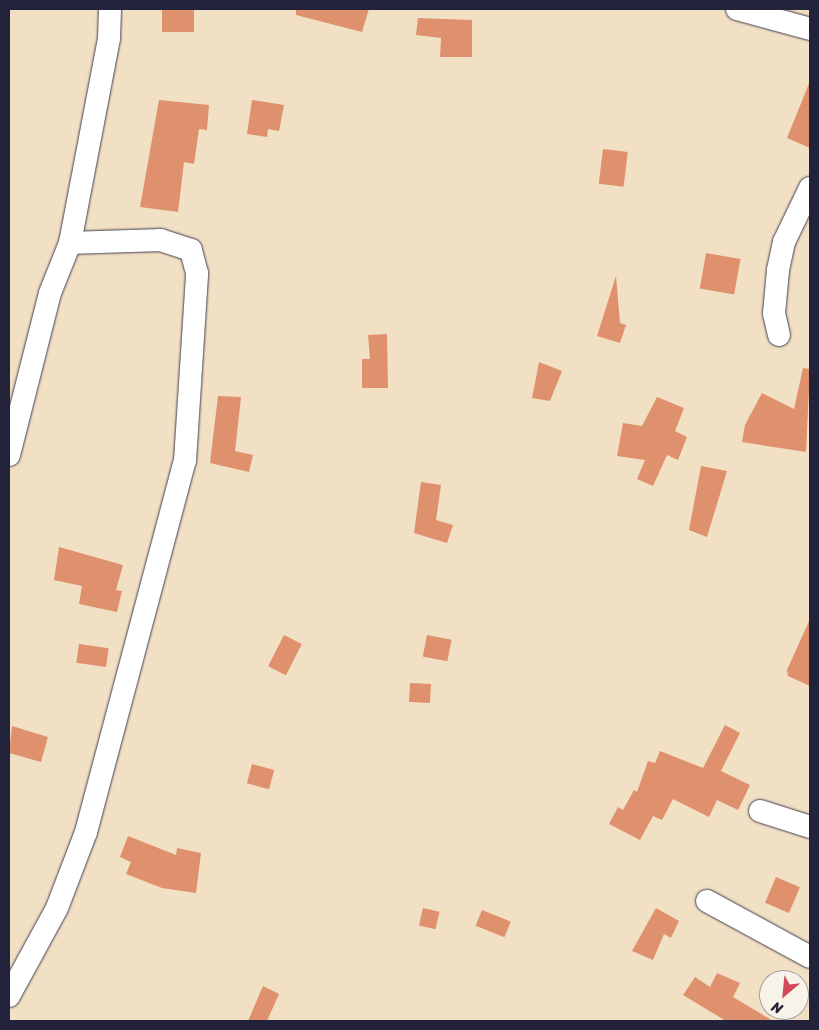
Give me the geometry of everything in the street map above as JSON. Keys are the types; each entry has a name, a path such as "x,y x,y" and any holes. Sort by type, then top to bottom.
{"street":[{"path":"9,455 50,293 70,243 109,38 110,9"},
{"path":"737,9 810,29"},
{"path":"779,335 774,314 778,270 784,242 810,188"},
{"path":"9,996 57,908 86,832 184,461 197,273 191,250 160,240 70,243"},
{"path":"760,810 810,827"},
{"path":"707,901 810,956"}],"building":[{"path":"162,9 194,9 194,32 162,32"},
{"path":"296,9 369,9 362,32 296,15"},
{"path":"418,18 472,20 472,57 440,57 441,38 416,35"},
{"path":"810,81 810,148 787,138"},
{"path":"159,100 209,105 207,130 199,129 194,164 184,162 178,212 140,207"},
{"path":"252,100 284,105 279,131 268,129 267,137 247,134"},
{"path":"603,149 628,152 624,187 599,184"},
{"path":"706,253 740,259 734,295 700,288"},
{"path":"616,276 620,323 626,325 620,343 597,336"},
{"path":"387,334 388,388 362,388 362,359 370,359 368,335"},
{"path":"539,362 562,371 550,401 532,398"},
{"path":"803,368 810,369 806,452 742,442 745,425 762,393 794,409"},
{"path":"218,396 241,397 235,451 253,455 249,472 210,463"},
{"path":"657,397 684,408 675,431 687,437 678,460 667,455 653,486 637,479 645,460 617,456 623,423 642,426"},
{"path":"701,466 727,471 707,537 689,530"},
{"path":"421,482 441,485 436,520 453,525 447,543 414,533"},
{"path":"59,547 123,565 116,590 122,591 117,612 79,604 82,586 54,580"},
{"path":"810,619 810,686 788,676 787,670"},
{"path":"284,635 302,644 286,675 268,666"},
{"path":"427,635 452,640 447,661 423,657"},
{"path":"79,644 109,648 106,667 76,663"},
{"path":"410,683 431,684 430,703 409,702"},
{"path":"725,725 740,733 721,771 750,785 738,810 717,800 709,817 673,799 662,820 653,816 640,840 609,824 618,807 623,810 634,790 637,792 648,761 655,763 660,751 703,768"},
{"path":"12,726 48,737 41,762 9,753"},
{"path":"252,764 274,770 269,789 247,783"},
{"path":"128,836 176,855 177,848 201,853 196,893 162,888 126,874 131,862 120,857"},
{"path":"776,877 800,887 789,913 765,903"},
{"path":"423,908 440,912 436,929 419,926"},
{"path":"656,908 679,921 671,938 664,934 653,960 632,951"},
{"path":"482,910 511,922 504,937 476,926"},
{"path":"717,973 740,983 733,997 759,1013 759,1020 773,1021 726,1021 683,995 695,977 710,987"},
{"path":"263,986 279,994 267,1021 248,1021"}]}
